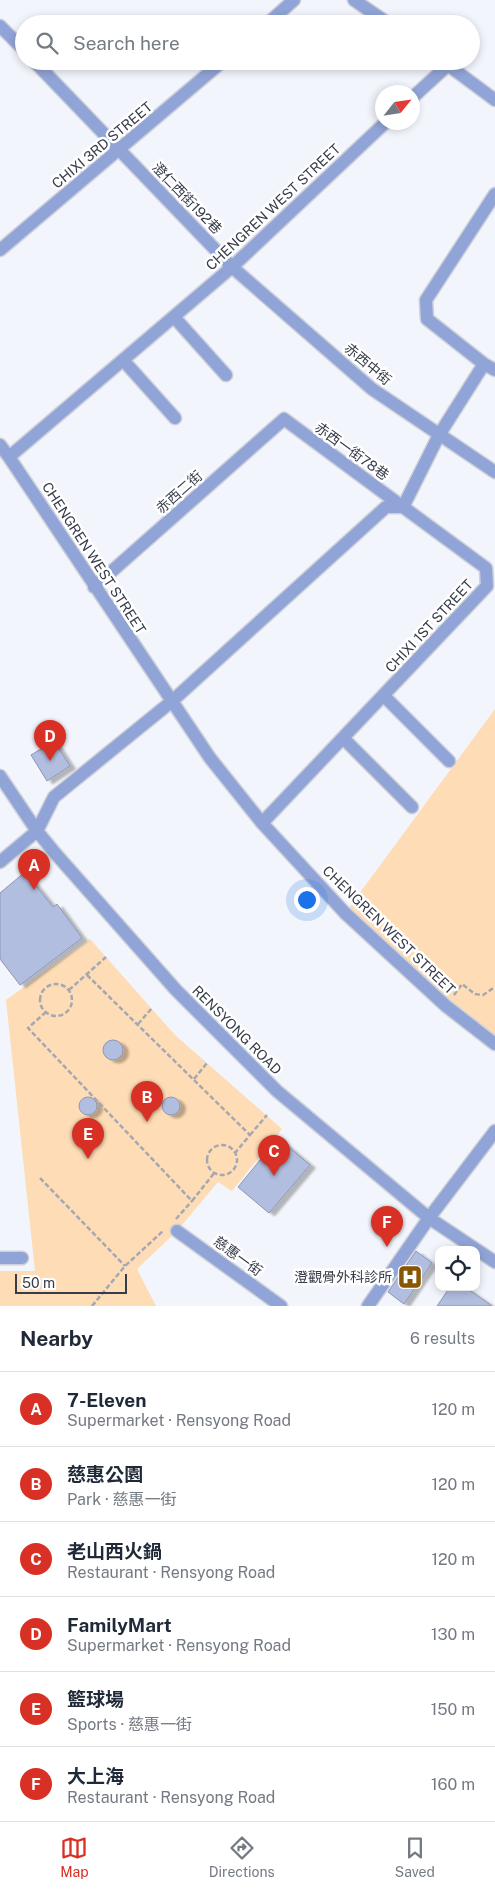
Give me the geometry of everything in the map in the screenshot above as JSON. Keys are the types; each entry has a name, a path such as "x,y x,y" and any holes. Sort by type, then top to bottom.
{"street":[{"path":"276,15 294,0"},
{"path":"354,0 376,15"},
{"path":"0,26 15,41"},
{"name":"澄仁西街192巷","path":"43,70 232,267"},
{"name":"CHIXI 3RD STREET","path":"0,250 213,70"},
{"path":"420,90 438,70"},
{"path":"454,70 495,100"},
{"name":"CHENGREN WEST STREET","path":"378,130 232,267 9,457 171,702 210,758 262,823 346,913 446,1006 495,1044"},
{"path":"0,862 37,831 54,797 171,702 386,506 402,507 439,435 490,367 427,319 426,300 495,194"},
{"name":"赤西中街","path":"232,267 372,389 495,472"},
{"path":"174,317 226,375"},
{"path":"123,360 175,418"},
{"name":"赤西一街78巷","path":"284,419 402,507"},
{"name":"赤西二街","path":"94,587 284,419"},
{"path":"0,445 9,457"},
{"name":"CHIXI 1ST STREET","path":"262,823 344,739 487,586 491,571 402,507"},
{"path":"384,696 449,761"},
{"path":"344,739 412,807"},
{"name":"RENSYONG ROAD","path":"0,776 37,831 176,990 277,1091 429,1218 495,1262"},
{"path":"368,1306 429,1218 495,1131"},
{"name":"慈惠一街","path":"170,1229 281,1306"},
{"path":"0,1258 22,1258"}],"path":[{"path":"69,990 106,957"},
{"path":"87,975 250,1135"},
{"path":"55,984 69,990 73,1000 66,1014 56,1016 46,1012 40,998 45,989 55,984"},
{"path":"446,1006 462,984 475,994 483,995 495,987"},
{"path":"138,1024 152,1008"},
{"path":"46,1012 28,1028 192,1201"},
{"path":"193,1079 207,1063"},
{"path":"235,1153 267,1115"},
{"path":"223,1145 235,1153 237,1162 232,1170 224,1174 215,1172 208,1160 214,1147 223,1145"},
{"path":"92,1306 125,1266 170,1229 215,1172"},
{"path":"40,1178 125,1266"}],"shaded area":[{"path":"495,709 495,1044 345,913"},
{"path":"90,939 175,1035 282,1129 232,1191 218,1182 177,1231 137,1269 156,1306 0,1306 0,1271 35,1271 6,1000"}],"building":[{"path":"54,741 70,766 47,781 31,755"},
{"path":"25,872 53,907 57,904 82,938 20,985 0,959 0,893"},
{"path":"113,1040 120,1043 123,1050 120,1057 113,1060 106,1057 103,1050 106,1043"},
{"path":"88,1097 94,1100 97,1106 94,1112 88,1115 82,1112 79,1106 82,1100"},
{"path":"171,1097 177,1100 180,1106 177,1112 171,1115 165,1112 162,1106 165,1100"},
{"path":"278,1138 310,1165 269,1213 238,1187"},
{"name":"澄觀骨外科診所","path":"416,1251 432,1263 404,1304 388,1292"},
{"path":"447,1291 471,1291 492,1306 437,1306"}],"place":[{"name":"FamilyMart","path":"50,761"},
{"name":"7-Eleven","path":"34,890"},
{"name":"慈惠公園","path":"147,1122"},
{"name":"籃球場","path":"88,1159"},
{"name":"老山西火鍋","path":"274,1176"},
{"name":"大上海","path":"387,1247"},
{"name":"澄觀骨外科診所","path":"410,1277"}]}
